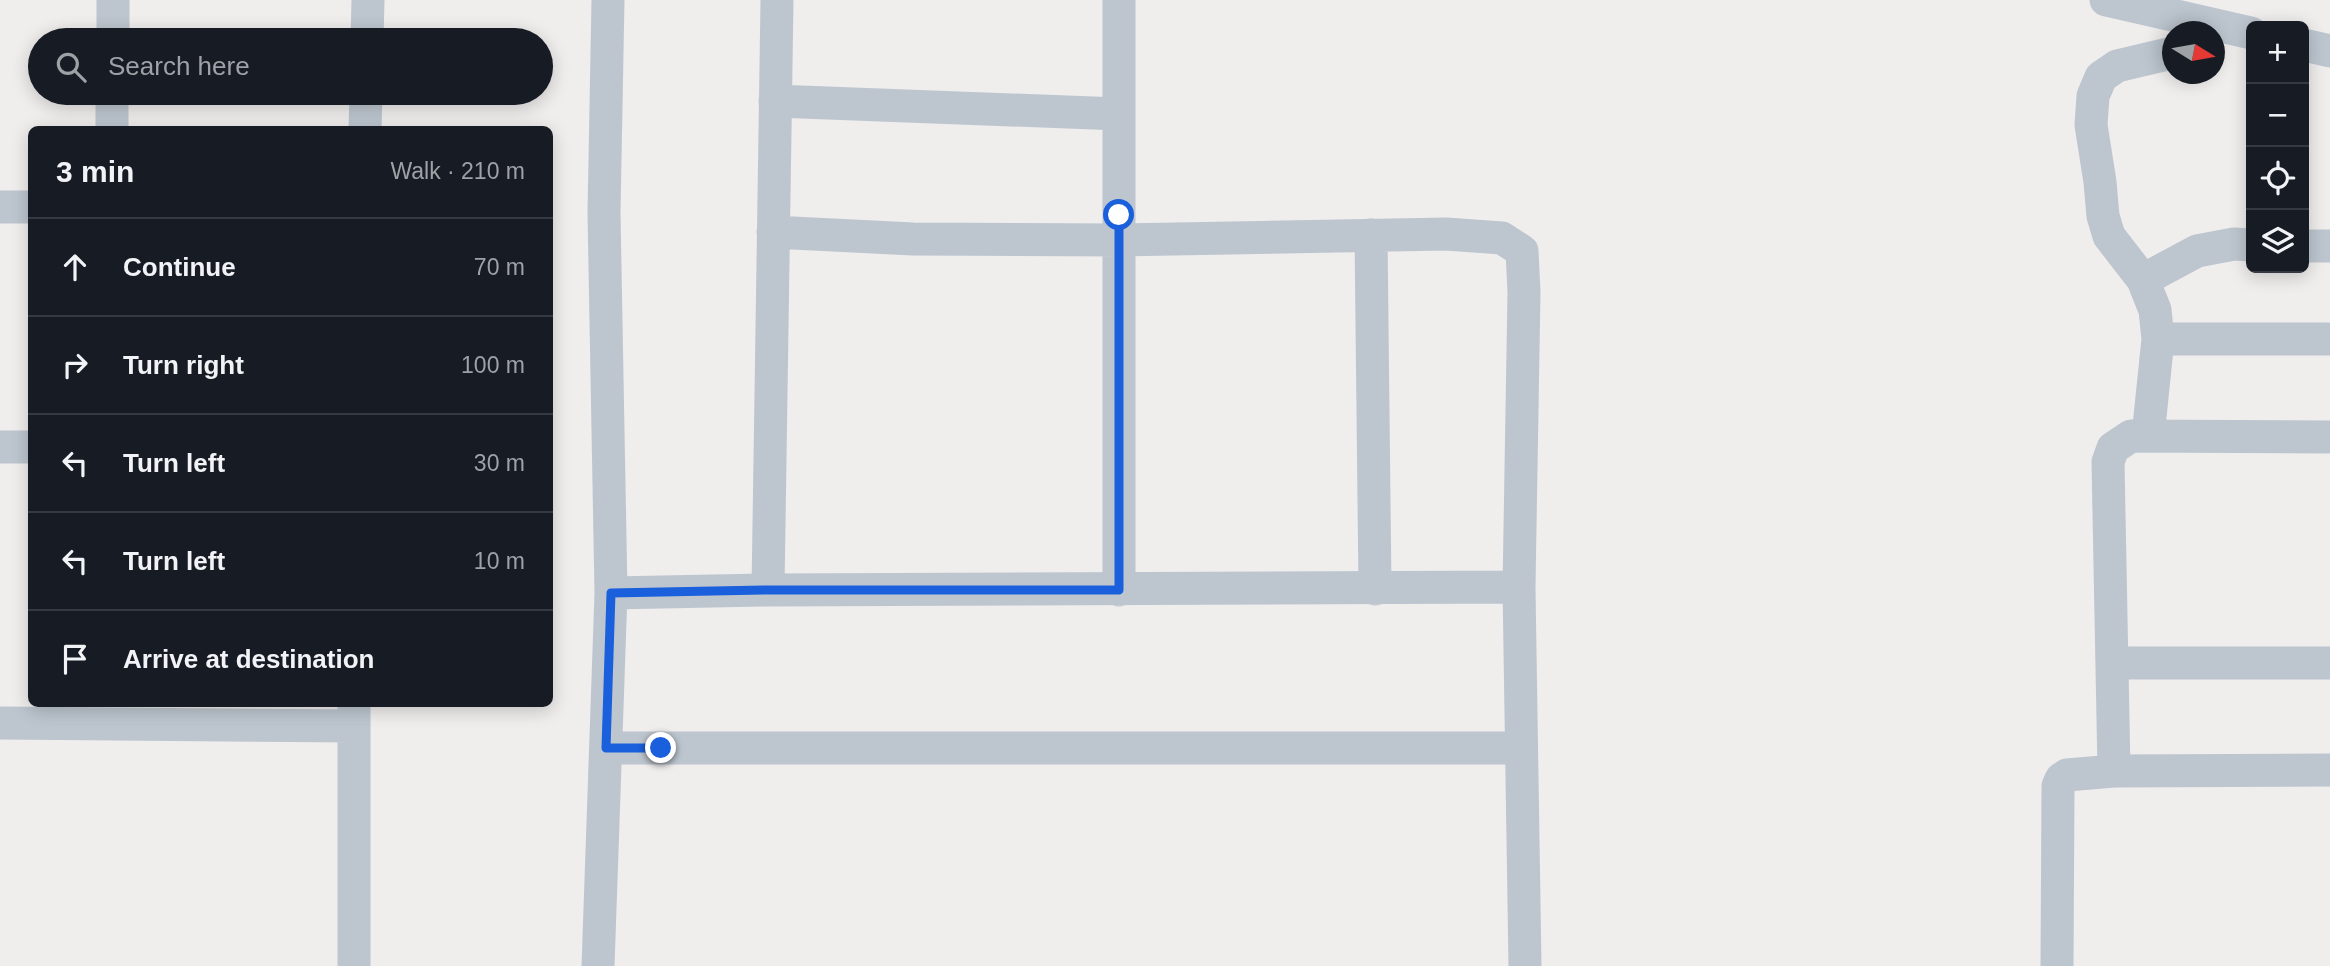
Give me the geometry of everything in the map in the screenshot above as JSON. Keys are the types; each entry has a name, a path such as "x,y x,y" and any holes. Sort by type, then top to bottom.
{"street":[{"path":"113,0 113,28"},
{"path":"367,28 368,0"},
{"path":"598,966 611,593 604,214 608,0"},
{"path":"768,590 777,0"},
{"path":"1119,0 1119,590"},
{"path":"2106,0 2187,21"},
{"path":"2225,29 2246,32"},
{"path":"2309,46 2330,51"},
{"path":"2148,436 2158,339 2155,310 2143,280 2109,236 2103,216 2101,182 2091,125 2093,96 2101,76 2117,66 2162,55"},
{"path":"775,101 1119,114"},
{"path":"112,105 112,126"},
{"path":"365,126 366,105"},
{"path":"0,207 28,207"},
{"path":"773,232 913,239 1119,240 1447,234 1502,238 1521,251 1524,292 1519,587 1525,966"},
{"path":"1371,235 1375,589"},
{"path":"2143,280 2197,250 2246,245"},
{"path":"2309,246 2330,246"},
{"path":"2158,339 2330,340"},
{"path":"2114,771 2108,462 2113,448 2131,436 2330,437"},
{"path":"0,447 28,447"},
{"path":"611,593 1519,587"},
{"path":"2112,663 2330,663"},
{"path":"0,723 354,715 354,966"},
{"path":"606,748 1520,748"},
{"path":"2057,966 2058,786 2061,779 2067,775 2114,771 2330,770"}],"route":[{"path":"661,748 606,748 611,593 1119,590 1119,215"}]}
